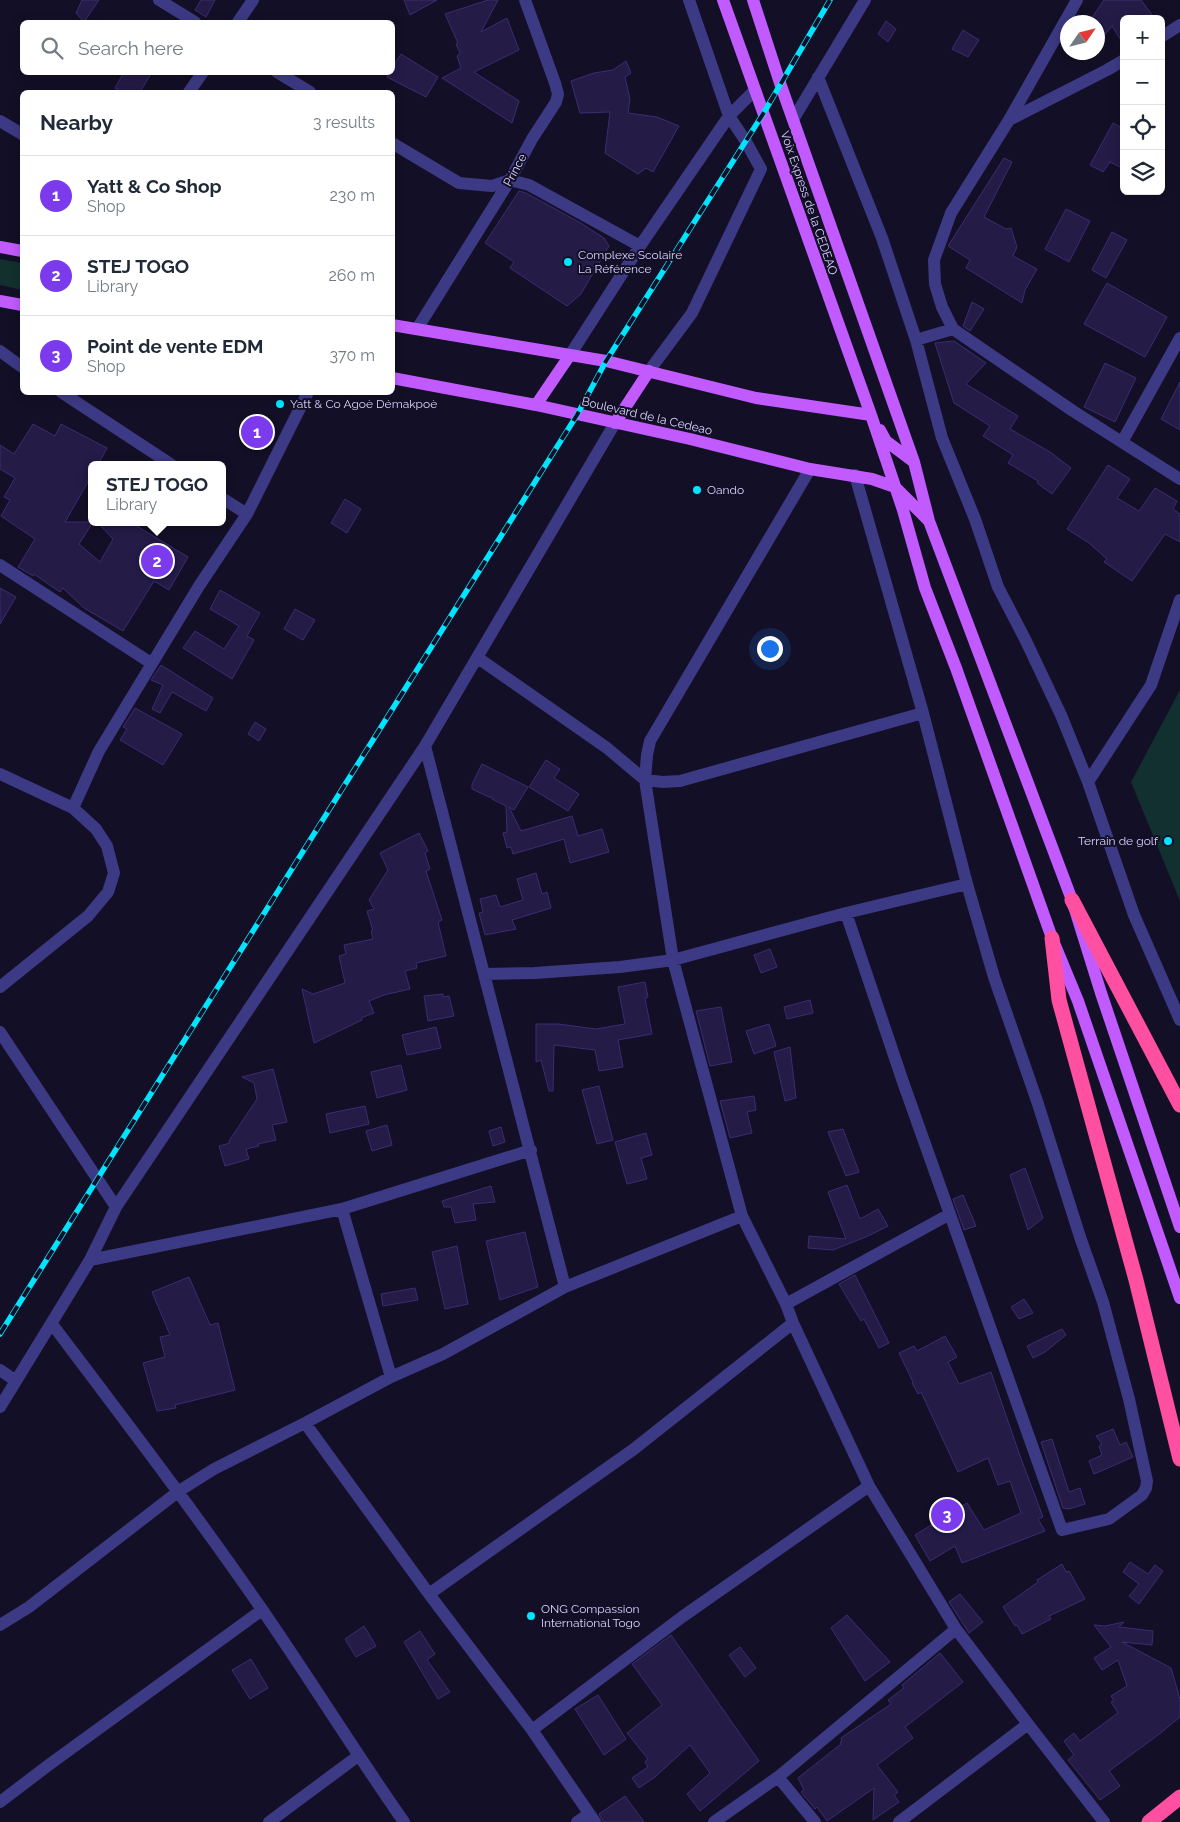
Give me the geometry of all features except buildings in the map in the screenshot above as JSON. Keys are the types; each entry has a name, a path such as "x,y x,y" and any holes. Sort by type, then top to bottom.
{"highway":[{"path":"1072,900 1180,1105"},
{"path":"1052,938 1059,1000 1138,1289 1180,1459"},
{"path":"1149,1822 1180,1797"}],"main road":[{"name":"Voix Express de la CEDEAO","path":"723,0 871,415"},
{"path":"753,0 914,462 929,521 1072,900 1101,993 1180,1227"},
{"path":"0,247 20,251"},
{"path":"0,301 20,306"},
{"path":"395,325 570,355 649,371 756,398 871,415"},
{"path":"536,405 570,355"},
{"path":"615,423 649,371"},
{"name":"Boulevard de la Cedeao","path":"395,379 536,405 810,469 855,475 894,487"},
{"path":"871,415 886,441 914,462"},
{"path":"871,415 894,487 904,510 925,588 956,668 1052,938 1084,1020 1180,1298"},
{"path":"894,487 929,521"}],"street":[{"path":"159,0 192,20"},
{"path":"239,20 253,0"},
{"name":"Prince","path":"417,329 510,180 532,139 556,102 558,94 525,0"},
{"path":"649,371 692,313 761,169 746,140 729,116 689,0"},
{"path":"794,118 865,0"},
{"path":"1076,0 1009,120 951,213 934,260 935,284 942,307 953,329 1073,411 1180,479"},
{"path":"1165,34 1180,25"},
{"path":"1009,120 1120,62"},
{"path":"190,90 201,75"},
{"path":"282,75 307,90"},
{"path":"818,77 882,238 916,340 942,438 975,519 998,587 1061,715 1088,782 1134,915 1180,1020"},
{"path":"570,355 640,246 729,116 755,90"},
{"path":"0,121 20,133"},
{"path":"395,145 459,183 492,186 510,180 529,184 640,246"},
{"path":"916,340 953,329"},
{"path":"1122,442 1180,338"},
{"path":"0,351 20,366"},
{"path":"66,395 166,461"},
{"path":"73,808 99,751 199,586 247,514 306,395"},
{"path":"0,1407 90,1260 116,1207 425,746 615,423"},
{"path":"810,469 650,741 645,780 673,960 742,1216 786,1304 793,1323 869,1486 956,1629 1104,1822"},
{"path":"846,913 903,1082 1062,1530 1109,1519 1142,1495 1146,1488 1147,1481 1131,1408 1103,1302 1080,1237 1038,1104 994,978 967,884 924,713 855,475"},
{"path":"226,501 247,514"},
{"path":"0,565 152,663"},
{"path":"1088,782 1151,685 1180,600"},
{"path":"478,658 607,748 645,780 680,781 924,713"},
{"path":"425,746 565,1287"},
{"path":"0,774 73,808 96,829 107,846 114,873 108,892 88,916 0,987"},
{"path":"484,974 535,973 620,967 673,960 846,913 967,884"},
{"path":"0,1032 116,1207"},
{"path":"90,1260 342,1209 531,1150"},
{"path":"342,1209 391,1377"},
{"path":"786,1304 950,1214"},
{"path":"0,1625 29,1607 179,1491 214,1469 391,1377 443,1354 565,1287 742,1216"},
{"path":"429,1594 634,1449 793,1323"},
{"path":"52,1324 179,1491 262,1610 404,1822"},
{"path":"0,1370 16,1381"},
{"path":"305,1423 429,1594 532,1730 592,1818 577,1822"},
{"path":"532,1730 682,1617 869,1486"},
{"path":"0,1802 262,1610"},
{"path":"714,1822 778,1778 956,1629"},
{"path":"899,1822 1028,1724"},
{"path":"269,1822 358,1756"},
{"path":"778,1778 814,1822"}],"green space":[{"path":"0,259 20,263 20,290 0,285"},
{"name":"Terrain de golf","path":"1180,690 1180,901 1131,782"}],"railway":[{"path":"0,1334 577,415 606,361 763,114 830,0"}],"place":[{"name":"Complexe Scolaire La Référence","path":"568,262"},
{"name":"Yatt & Co Agoè Démakpoè","path":"280,404"},
{"name":"Yatt & Co Shop","path":"257,432"},
{"name":"Oando","path":"697,490"},
{"name":"STEJ TOGO","path":"157,561"},
{"name":"Terrain de golf","path":"1168,841"},
{"name":"Point de vente EDM","path":"947,1515"},
{"name":"ONG Compassion International Togo","path":"531,1616"}]}
